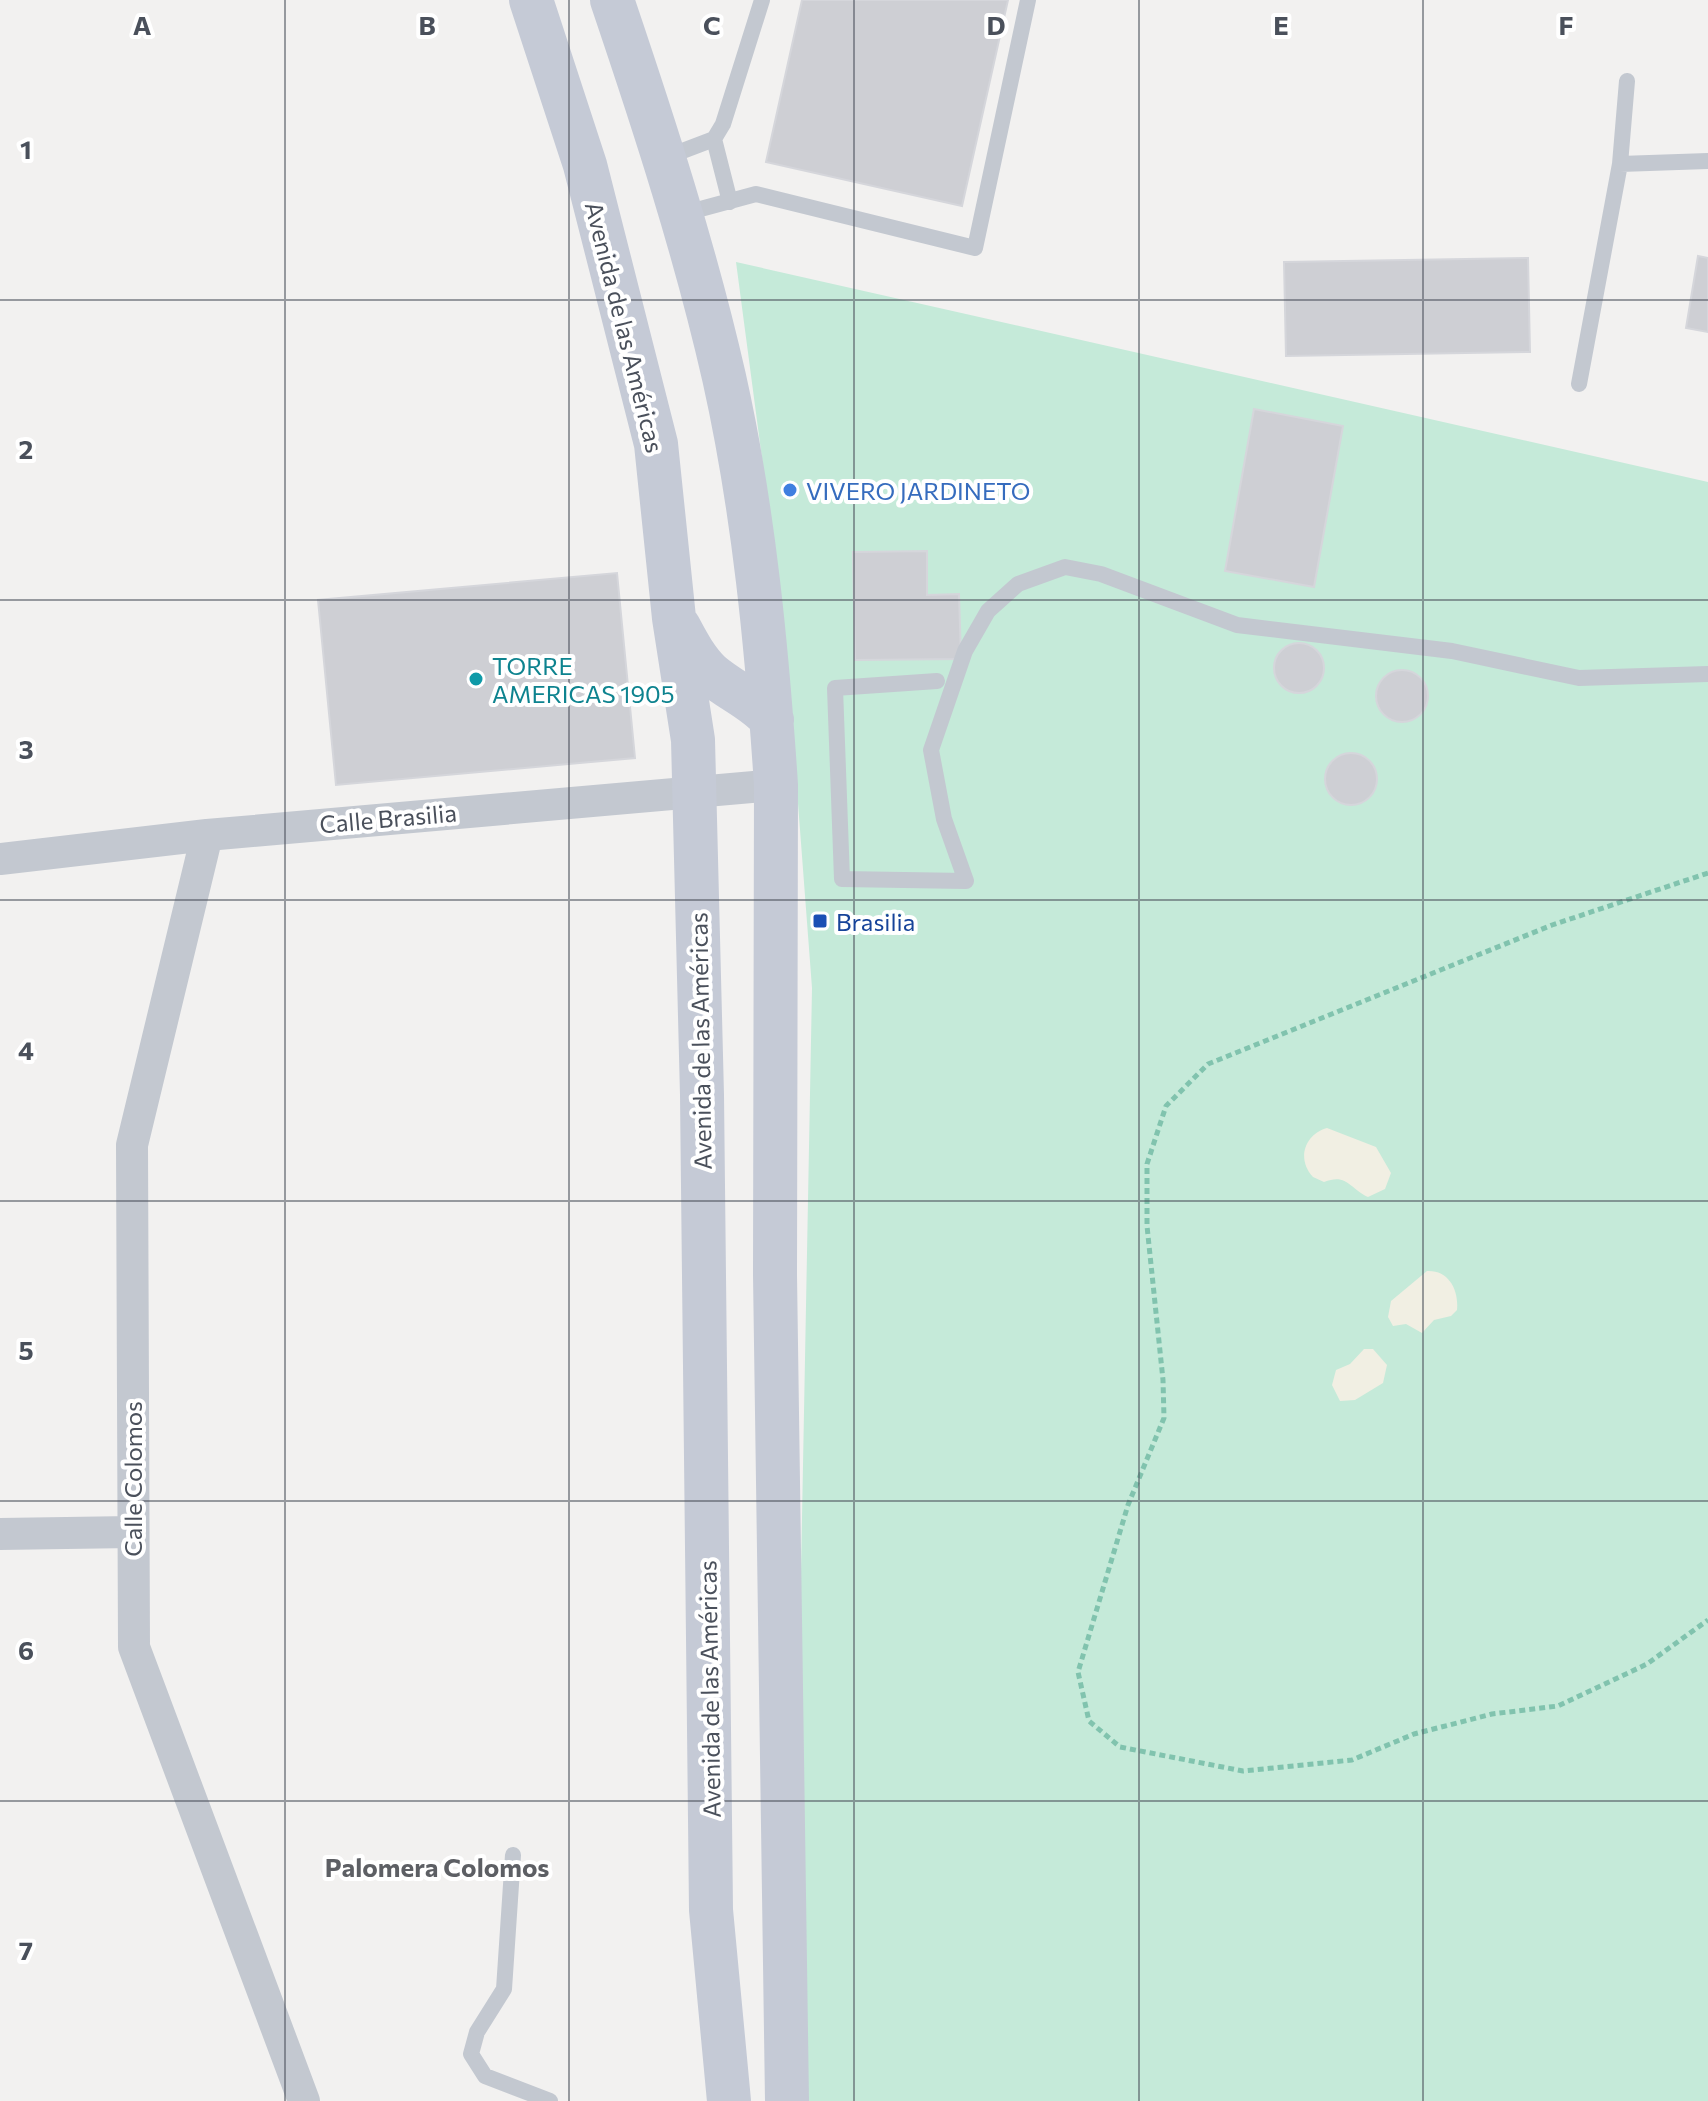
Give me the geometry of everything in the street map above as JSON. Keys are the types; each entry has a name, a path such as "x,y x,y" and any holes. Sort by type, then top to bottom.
{"main road":[{"name":"Avenida de las Américas","path":"531,0 585,165 656,444 674,618 693,740 702,1095 711,1910 729,2101"},
{"path":"619,6 724,378 758,588 772,720 776,785 775,1275 787,2101"},
{"path":"674,618 695,657 712,675 751,700 772,720"}],"street":[{"name":"Calle Brasilia","path":"0,859 207,835 776,785"},
{"name":"Calle Colomos","path":"207,835 132,1145 134,1647 304,2101"},
{"path":"0,1534 132,1532"}],"lane":[{"path":"663,159 714,139 733,103 762,0"},
{"path":"680,214 756,194 975,248 1028,0"},
{"path":"1579,384 1620,164 1627,81"},
{"path":"714,139 730,202"},
{"path":"1620,164 1708,161"},
{"path":"937,681 835,688 842,879 966,881 944,819 931,750 965,651 988,611 1018,584 1065,567 1101,574 1237,625 1452,651 1579,678 1708,674"},
{"path":"513,1855 504,1989 477,2032 471,2054 485,2076 550,2101"}],"path":[{"path":"1708,873 1552,925 1208,1064 1166,1106 1147,1164 1147,1226 1164,1418 1128,1505 1078,1672 1089,1721 1120,1747 1243,1771 1268,1770 1352,1760 1414,1734 1492,1714 1558,1706 1647,1664 1708,1620"}],"green space":[{"path":"736,262 1708,482 1708,2101 791,2101 812,988 785,632"}],"sand":[{"path":"1327,1128 1376,1147 1391,1173 1385,1189 1368,1197 1343,1180 1324,1182 1313,1177 1305,1163 1305,1148 1313,1136"},
{"path":"1427,1271 1441,1274 1451,1283 1457,1310 1451,1316 1434,1320 1422,1333 1406,1324 1393,1326 1388,1317 1391,1301"},
{"path":"1364,1349 1373,1349 1387,1365 1383,1383 1355,1400 1340,1401 1332,1385 1336,1370 1350,1364"}],"building":[{"path":"802,0 1008,0 962,206 766,162"},
{"path":"1698,256 1708,258 1708,332 1686,328"},
{"path":"1528,258 1530,352 1286,356 1284,262"},
{"path":"1254,409 1343,426 1314,587 1225,571"},
{"path":"927,551 927,595 959,594 961,659 855,660 853,552"},
{"name":"TORRE AMERICAS 1905","path":"617,573 635,758 336,785 318,600"},
{"path":"1289,644 1309,644 1323,658 1323,678 1309,692 1289,692 1275,678 1275,658"},
{"path":"1402,670 1420,678 1428,696 1420,714 1402,722 1384,714 1376,696 1384,678"},
{"path":"1351,753 1369,761 1377,779 1369,797 1351,805 1333,797 1325,779 1333,761"}],"place":[{"name":"VIVERO JARDINETO","path":"790,490"},
{"name":"TORRE AMERICAS 1905","path":"476,679"},
{"name":"Brasilia","path":"820,921"}],"district":[{"name":"Palomera Colomos","path":"437,1866"}]}
